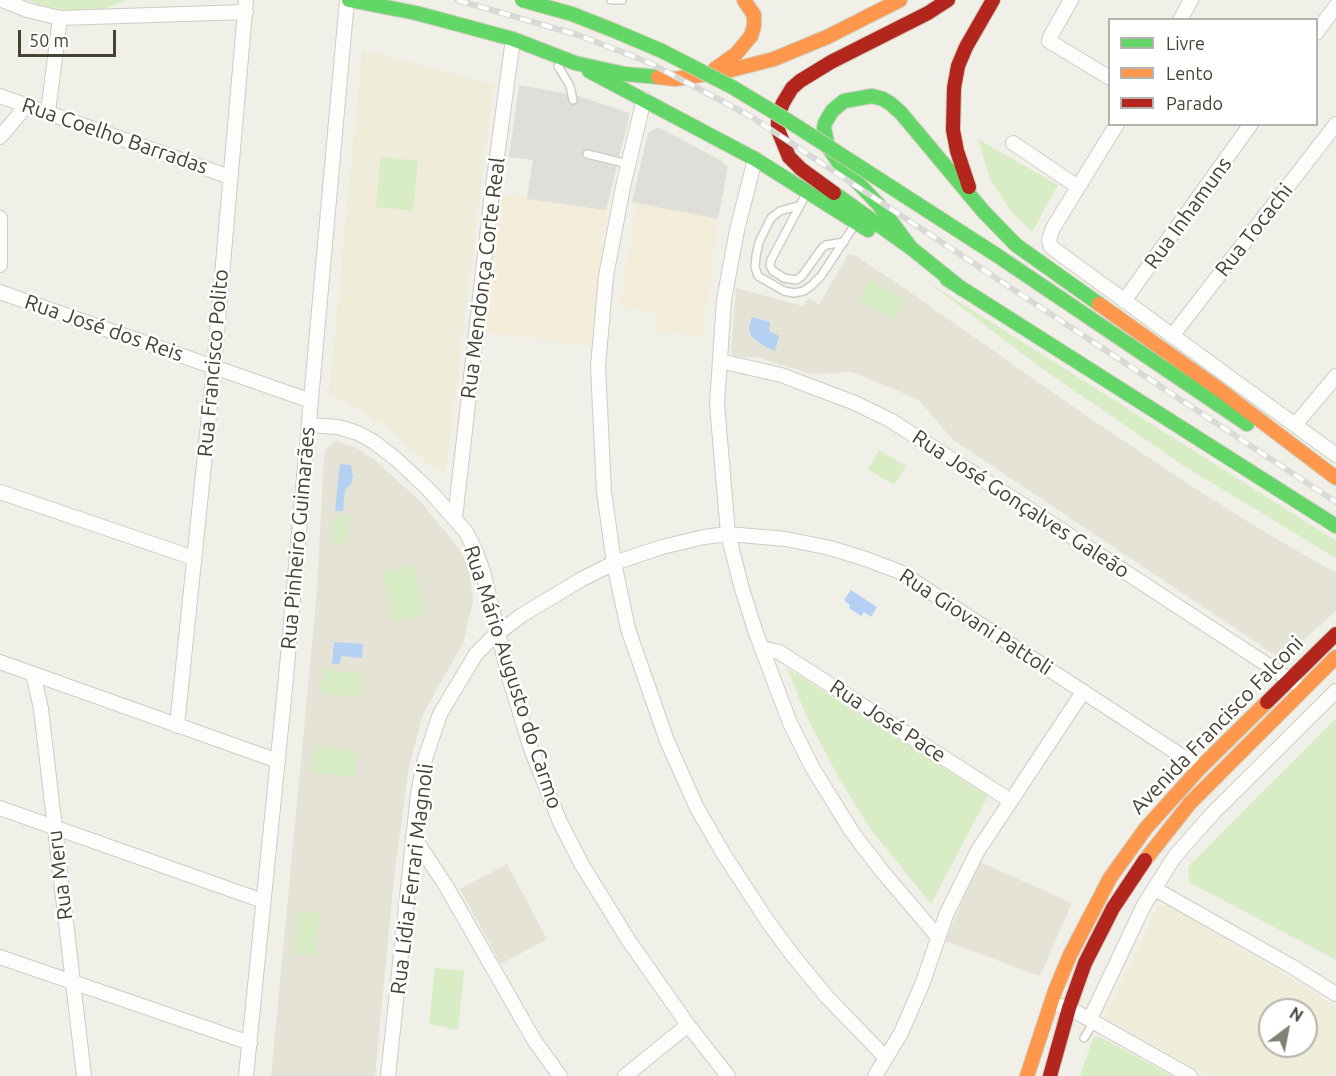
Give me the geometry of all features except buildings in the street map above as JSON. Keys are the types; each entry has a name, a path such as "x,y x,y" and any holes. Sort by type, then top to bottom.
{"main road":[{"path":"348,0 416,13 513,39 575,63 644,99 755,159 1336,525"},
{"path":"522,0 572,14 662,51 732,87 788,120 998,256 1163,369 1336,480"},
{"path":"710,73 736,54 751,36 754,15 744,0"},
{"path":"575,63 625,74 675,79 710,73 774,59 827,37 900,0"},
{"path":"948,0 928,13 812,73 792,88 778,115 778,130 789,157 801,169 912,248 962,289"},
{"path":"975,201 957,151 952,109 958,66 966,47 993,0"},
{"path":"912,248 828,147 824,128 828,116 837,106 850,99 872,96 891,104 998,228 1035,259 1220,390 1336,480"},
{"name":"Avenida Francisco Falconi","path":"1027,1076 1051,1003 1070,955 1110,878 1146,828 1200,768 1336,634"},
{"name":"Avenida Francisco Falconi","path":"1070,1008 1085,963 1113,909 1163,836 1190,803 1336,657"},
{"path":"1050,1076 1070,1008"}],"street":[{"path":"2,0 27,10 60,18 246,6"},
{"name":"Rua Pinheiro Guimarães","path":"246,1076 278,761 348,0"},
{"path":"1071,0 1049,41 1108,77"},
{"path":"1181,18 1191,0"},
{"name":"Rua Francisco Polito","path":"177,726 214,367 246,6"},
{"path":"1318,32 1336,6"},
{"path":"48,112 60,18"},
{"name":"Rua Mendonça Corte Real","path":"455,518 491,201 513,39"},
{"name":"Rua Coelho Barradas","path":"0,96 230,177"},
{"path":"644,99 606,276 598,366 604,492 614,563 628,629 667,741 697,808 729,863 787,948 827,997 886,1058"},
{"path":"0,137 27,105"},
{"name":"Rua Tocachi","path":"1172,336 1336,124"},
{"path":"1116,126 1050,234 1049,243 1055,251 1336,455"},
{"name":"Rua Inhamuns","path":"1125,302 1250,126"},
{"path":"1013,143 1078,187"},
{"path":"755,159 737,230 724,300 717,404 728,534 742,589 790,723 827,792 852,832 881,870 938,936"},
{"path":"0,218 0,265"},
{"name":"Rua José dos Reis","path":"0,292 311,401"},
{"name":"Rua José Gonçalves Galeão","path":"720,361 781,375 855,403 890,420 1303,689"},
{"path":"1294,425 1336,376"},
{"name":"Rua Mário Augusto do Carmo","path":"309,425 338,427 358,433 374,442 429,490 466,532 476,552 531,749 560,822 602,900 688,1025 728,1076"},
{"path":"0,492 194,558"},
{"name":"Rua Lídia Ferrari Magnoli","path":"388,1076 413,836 425,759 440,714 476,654 522,615 582,579 614,563 662,547 728,534"},
{"name":"Rua Giovani Pattoli","path":"728,534 786,539 830,548 866,558 900,572 1200,768"},
{"name":"Rua José Pace","path":"762,648 779,652 1011,801"},
{"path":"0,662 278,761"},
{"name":"Rua Meru","path":"33,674 41,709 84,1076"},
{"path":"1092,1021 1144,904 1175,856 1213,813 1336,691"},
{"path":"875,1076 901,1033 923,982 946,915 977,852 1083,692"},
{"path":"0,808 263,901"},
{"path":"413,836 446,886 534,1040 560,1076"},
{"path":"1155,889 1336,994"},
{"path":"0,957 250,1043"},
{"path":"1075,992 1094,993 1106,986"},
{"path":"1051,1003 1070,1008 1190,1076"},
{"path":"625,1076 688,1025"}],"lane":[{"path":"612,0 622,0"},
{"path":"542,50 563,71 573,100"},
{"path":"586,154 629,161"},
{"path":"807,192 769,263 770,268 776,274 789,280 796,280 802,276 822,248 826,245 844,242"},
{"path":"798,207 780,211 767,224 756,256 755,267 758,276 784,291 794,293 804,291 821,276 856,223"},
{"path":"1084,1038 1092,1021"}],"shaded area":[{"path":"362,50 494,84 446,470 443,473 439,473 384,424 329,393"},
{"path":"519,85 578,96 630,113 606,210 527,199 533,160 509,157"},
{"path":"658,127 720,160 728,167 718,219 632,202 648,133"},
{"path":"502,194 607,207 590,346 485,332"},
{"path":"637,203 718,219 702,336 657,331 659,313 620,306"},
{"path":"848,254 854,255 901,286 1191,486 1336,573 1336,611 1286,655 1275,655 952,439 919,400 852,372 811,374 757,357 736,357 731,354 736,288 803,306 809,298 819,305"},
{"path":"336,441 357,448 375,460 421,502 464,558 470,574 473,600 463,643 423,714 409,766 394,878 375,1076 271,1076 317,591 324,454 326,448"},
{"path":"980,862 1072,903 1040,976 945,941"},
{"path":"507,864 547,939 501,964 460,889"},
{"path":"1169,905 1336,1006 1336,1076 1209,1076 1104,1017 1158,907"}],"green space":[{"path":"28,0 127,1 86,14 39,5"},
{"path":"978,139 1058,185 1032,232 1011,211 990,179"},
{"path":"381,157 418,161 413,211 376,207"},
{"path":"870,279 905,300 893,320 858,299"},
{"path":"928,282 1336,541 1336,558 1187,468 1043,369"},
{"path":"879,450 906,466 894,485 868,469"},
{"path":"334,515 349,516 346,544 331,542"},
{"path":"413,565 426,614 393,621 383,573"},
{"path":"787,668 988,796 931,904 869,827 840,780 806,715"},
{"path":"323,669 362,673 361,697 321,693"},
{"path":"1336,718 1336,960 1189,882 1188,867"},
{"path":"314,746 358,751 355,777 311,773"},
{"path":"298,911 320,913 315,956 293,954"},
{"path":"435,968 464,971 458,1030 429,1024"},
{"path":"1099,1036 1172,1076 1080,1076 1093,1038"}],"water":[{"path":"752,317 770,322 769,331 779,336 775,351 762,345 751,336 749,328"},
{"path":"340,464 351,465 353,475 351,485 345,489 343,511 335,511"},
{"path":"851,590 877,607 871,617 864,612 861,616 849,608 850,605 844,600"},
{"path":"334,642 363,644 362,658 341,656 340,664 332,664"}],"railway":[{"path":"457,0 578,35 650,63 750,116 1336,502"}],"traffic: fast":[{"path":"349,0 416,13 513,39 575,63 625,74 658,77"},
{"path":"522,0 572,14 615,31 662,51 732,87 998,256"},
{"path":"589,71 755,159 868,230"},
{"path":"911,248 879,205 839,163 828,147 825,123 832,111 844,101 872,96 891,104 983,211 1016,245 1099,304"},
{"path":"834,193 911,248 962,289"},
{"path":"998,256 1247,424"},
{"path":"947,279 1336,526"}],"traffic: slow":[{"path":"715,69 736,54 751,36 754,15 744,0"},
{"path":"658,77 675,79 731,70 774,59 827,37 900,0"},
{"path":"1099,304 1220,390 1336,478"},
{"path":"1145,860 1190,803 1336,657"},
{"path":"1027,1076 1055,991 1070,955 1110,878 1146,828 1200,768 1267,702"}],"traffic: jam":[{"path":"834,193 801,169 789,157 778,130 778,115 783,103 792,88 800,81 831,62 928,13 948,0"},
{"path":"969,187 957,151 953,130 954,88 958,66 966,47 993,0"},
{"path":"1267,702 1336,634"},
{"path":"1050,1076 1069,1008 1085,963 1113,908 1145,860"}]}
